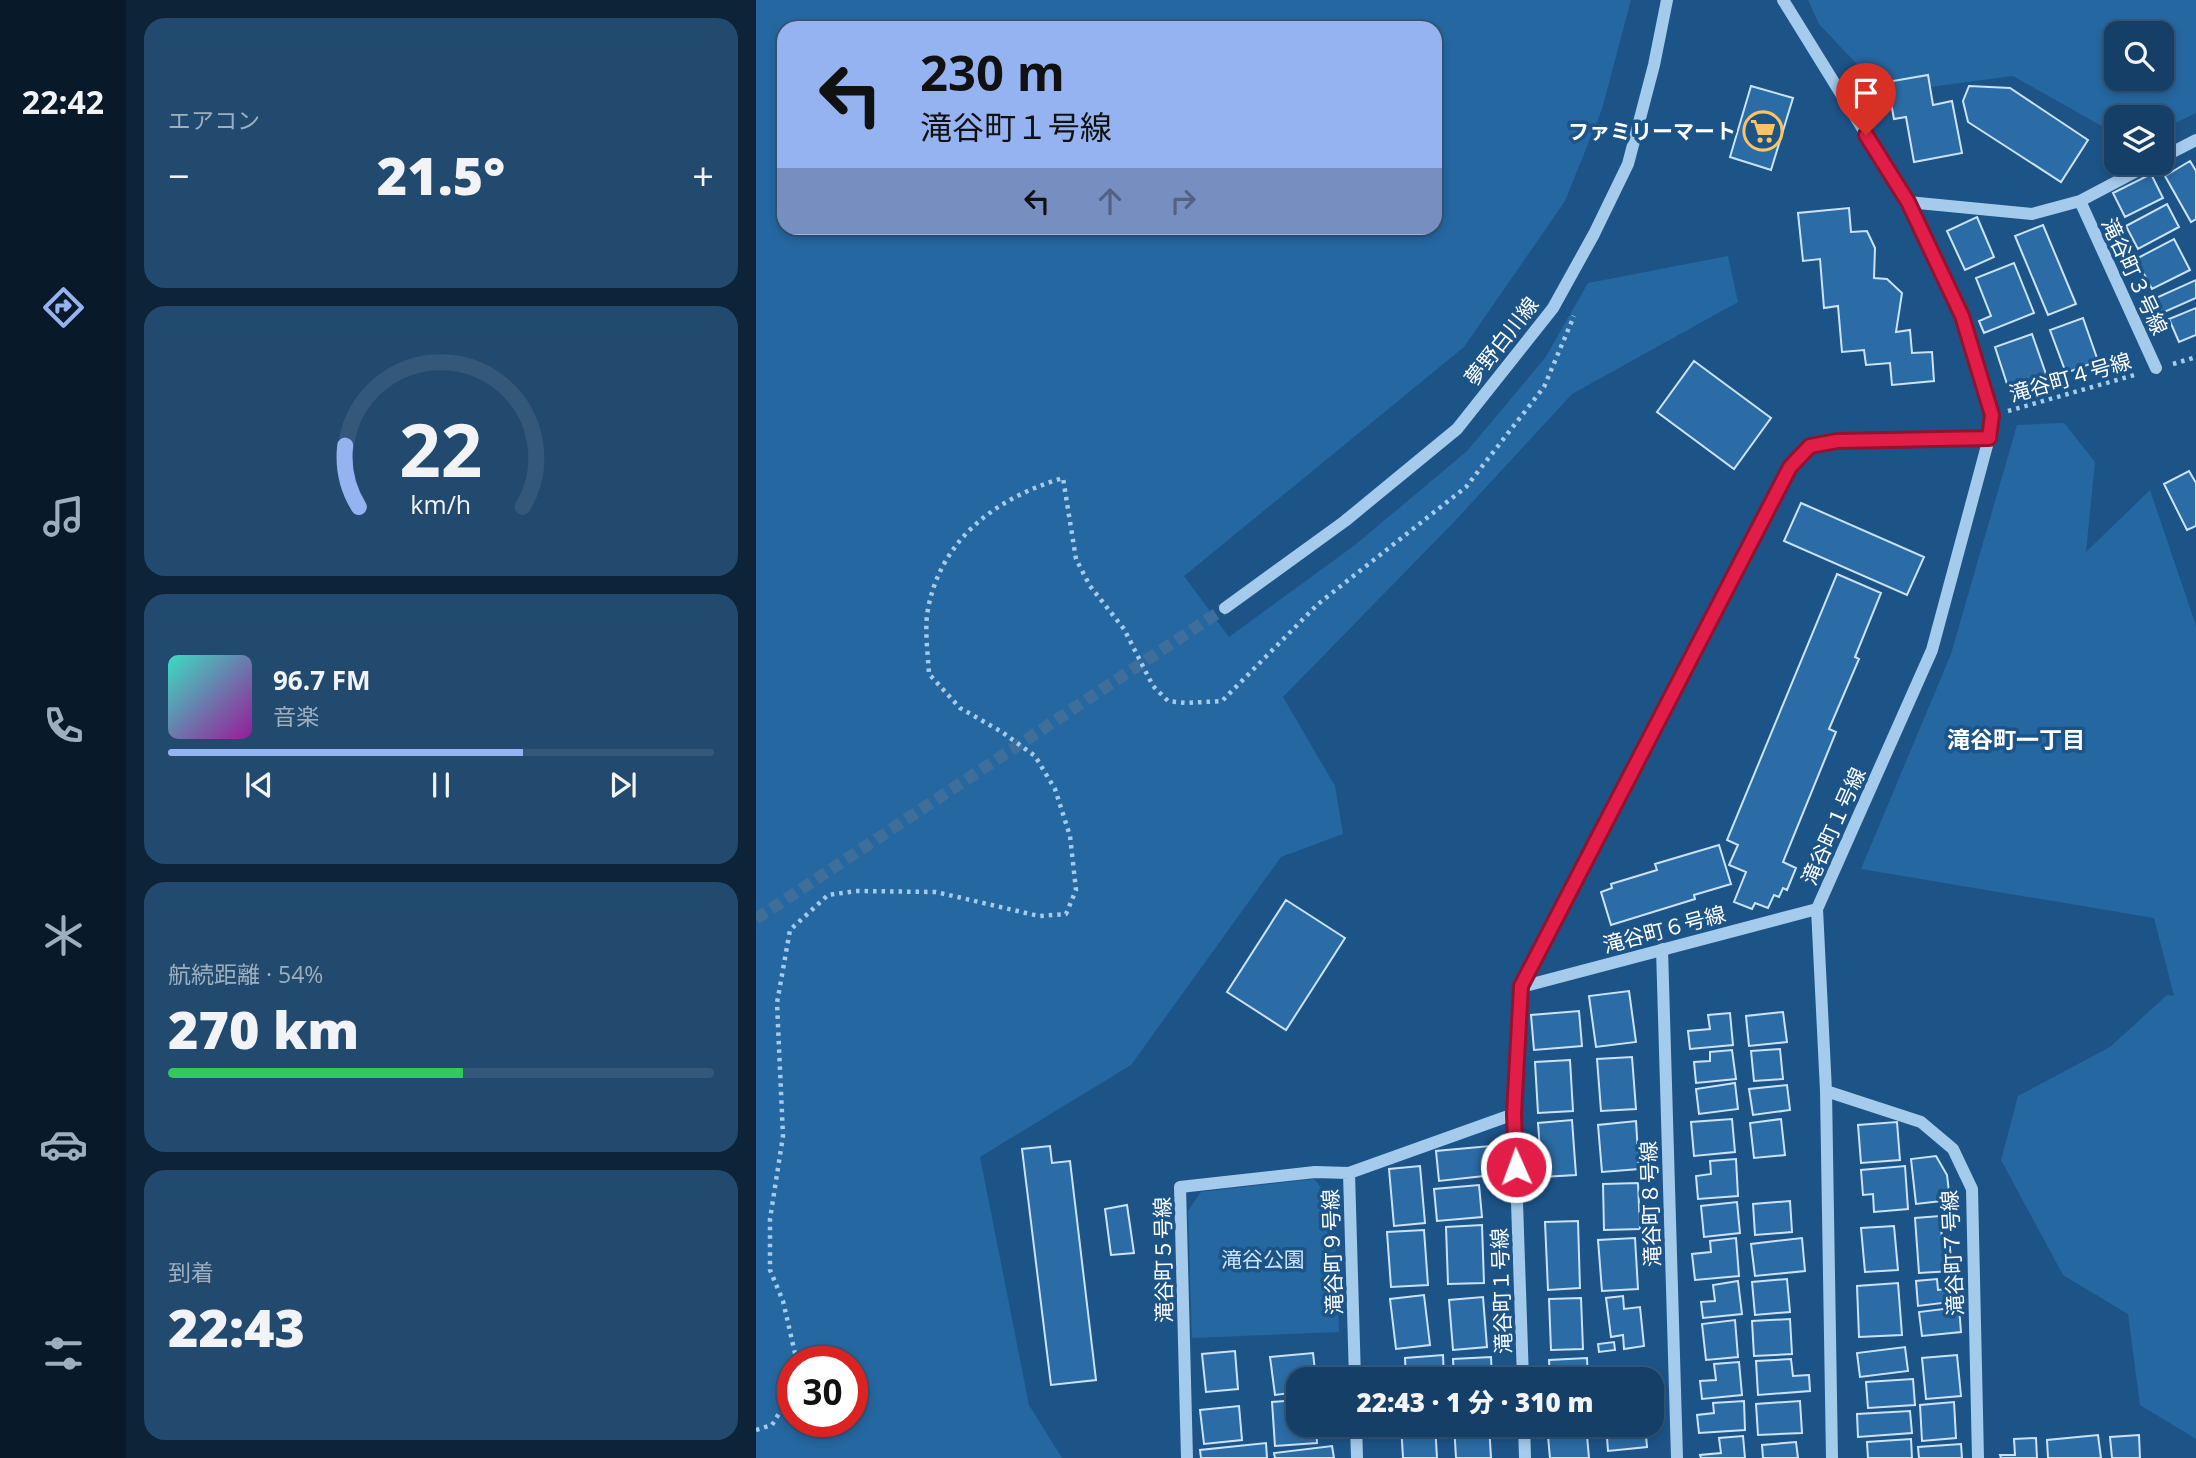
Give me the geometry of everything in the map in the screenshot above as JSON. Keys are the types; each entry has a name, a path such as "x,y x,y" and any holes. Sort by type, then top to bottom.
{"street":[{"name":"夢野白川線","path":"1225,608 1345,521 1457,429 1552,308 1594,234 1628,164 1654,65 1667,0"},
{"name":"滝谷町１号線","path":"1783,0 1908,202 1962,316 1992,415 1989,438 1933,650 1818,909 1826,1091 1832,1458"},
{"path":"2174,151 2196,140"},
{"path":"1908,202 2032,214 2080,201 2129,175"},
{"name":"滝谷町３号線","path":"2080,201 2156,368"},
{"name":"滝谷町１号線","path":"1523,1367 1514,1114 1521,986 1790,467 1810,446 1837,441 1989,438"},
{"name":"滝谷町６号線","path":"1521,986 1818,909"},
{"name":"滝谷町８号線","path":"1662,950 1677,1458"},
{"name":"滝谷町７号線","path":"1826,1091 1921,1122 1953,1149 1972,1189 1978,1458"},
{"name":"滝谷町９号線","path":"1354,1367 1349,1172 1514,1114"},
{"name":"滝谷町５号線","path":"1187,1458 1180,1187 1315,1172 1349,1172"},
{"path":"1356,1437 1357,1458"},
{"path":"1524,1437 1525,1458"}],"path":[{"path":"793,1346 783,1301 770,1270 770,1219 783,1136 777,1003 790,930 828,895 856,891 936,892 1039,916 1066,914 1076,890 1070,836 1055,789 1035,756 1002,732 960,708 929,674 927,616 940,571 967,531 1000,504 1038,485 1062,478 1076,559 1090,586 1124,629 1153,686 1168,701 1222,701 1318,604 1466,487 1544,387 1580,304"},
{"name":"滝谷町４号線","path":"1992,415 2196,357"},
{"path":"756,1430 772,1425 777,1417"}],"green space":[{"path":"756,0 1631,0 1602,109 1565,201 1464,347 1184,576 1229,637 1355,545 1467,451 1545,358 1588,283 1728,256 1738,302 1572,394 1453,523 1283,697 1335,786 1343,834 1281,857 1131,1065 980,1157 1029,1405 1062,1458 756,1458"},
{"path":"1808,0 2196,0 2196,113 2174,124 2174,105 2104,105 2104,127 2013,76 1884,93 1819,24"},
{"path":"2064,423 2095,462 2086,552 2150,490 2196,626 2196,1439 2140,1405 2128,1314 2063,1275 2001,1160 2018,1096 2110,1047 2167,995 2174,996 2154,918 1861,869 1951,654 2017,425"},
{"name":"滝谷公園","path":"1314,1179 1334,1203 1339,1332 1192,1338 1188,1211 1201,1192"}],"building":[{"path":"1928,75 1933,105 1952,101 1962,153 1914,162 1906,117 1894,119 1887,82"},
{"path":"1751,86 1793,98 1771,170 1730,157"},
{"path":"1969,86 2010,88 2088,140 2061,182 1968,122 1963,101"},
{"path":"2190,161 2196,171 2196,219 2191,222 2165,176 2174,175 2174,171"},
{"path":"2152,175 2163,198 2125,217 2113,193"},
{"path":"2167,204 2179,227 2138,249 2126,226"},
{"path":"1849,208 1851,232 1867,231 1875,248 1874,278 1887,279 1902,293 1896,332 1910,330 1912,353 1932,352 1934,381 1892,385 1890,363 1866,365 1864,350 1842,352 1838,306 1824,308 1820,259 1803,261 1798,213"},
{"path":"1977,217 1994,257 1965,270 1947,231"},
{"path":"2043,225 2076,304 2048,315 2015,236"},
{"path":"2174,239 2190,270 2152,289 2136,259"},
{"path":"2014,263 2034,313 1984,333 1979,321 1991,316 1976,278"},
{"path":"2196,280 2196,298 2162,313 2156,298"},
{"path":"2196,308 2196,335 2179,342 2169,319"},
{"path":"2083,318 2098,361 2066,373 2050,330"},
{"path":"2032,334 2047,377 2009,390 1995,347"},
{"path":"1694,361 1771,418 1734,469 1657,412"},
{"path":"2189,471 2196,483 2196,526 2187,530 2164,484"},
{"path":"1801,503 1924,557 1907,595 1784,541"},
{"path":"1837,574 1881,593 1855,657 1859,659 1829,729 1836,732 1783,862 1796,868 1787,890 1783,888 1779,897 1774,895 1768,908 1755,903 1752,909 1734,902 1746,872 1729,865 1738,845 1727,840"},
{"path":"1719,845 1731,884 1694,895 1695,899 1611,925 1601,892 1612,888 1611,884 1657,870 1655,864"},
{"path":"1286,900 1345,938 1286,1030 1227,992"},
{"path":"1629,991 1636,1042 1596,1047 1589,996"},
{"path":"1579,1011 1582,1046 1534,1050 1531,1015"},
{"path":"1783,1012 1787,1042 1749,1046 1746,1016"},
{"path":"1730,1013 1733,1045 1690,1049 1688,1031 1710,1029 1708,1015"},
{"path":"1780,1049 1783,1079 1754,1081 1751,1051"},
{"path":"1732,1050 1736,1079 1696,1083 1694,1062 1710,1061 1710,1052"},
{"path":"1632,1057 1636,1109 1601,1111 1597,1059"},
{"path":"1570,1060 1573,1111 1538,1113 1535,1062"},
{"path":"1735,1083 1738,1109 1699,1114 1696,1089"},
{"path":"1787,1085 1790,1110 1753,1115 1749,1089"},
{"path":"1732,1119 1735,1152 1694,1156 1691,1122"},
{"path":"1781,1119 1785,1155 1754,1158 1750,1123"},
{"path":"1572,1120 1576,1175 1542,1177 1538,1123"},
{"path":"1636,1121 1639,1169 1602,1172 1598,1125"},
{"path":"1897,1122 1900,1160 1861,1163 1858,1125"},
{"path":"1050,1146 1052,1163 1070,1161 1096,1380 1051,1385 1022,1149"},
{"path":"1490,1146 1493,1175 1439,1181 1436,1151"},
{"path":"1936,1156 1947,1175 1950,1200 1916,1204 1911,1159"},
{"path":"1736,1159 1738,1196 1698,1199 1696,1176 1711,1174 1710,1161"},
{"path":"1420,1166 1425,1223 1394,1226 1389,1169"},
{"path":"1905,1166 1908,1209 1874,1212 1873,1194 1863,1195 1861,1170"},
{"path":"1638,1183 1640,1229 1604,1230 1603,1184"},
{"path":"1479,1185 1482,1217 1437,1221 1434,1189"},
{"path":"1790,1201 1792,1232 1755,1235 1753,1204"},
{"path":"1737,1202 1740,1233 1704,1237 1701,1206"},
{"path":"1127,1205 1134,1253 1111,1255 1105,1209"},
{"path":"1940,1216 1942,1238 1949,1237 1952,1271 1919,1273 1915,1218"},
{"path":"1578,1221 1580,1288 1548,1290 1545,1222"},
{"path":"1482,1225 1484,1283 1448,1284 1446,1227"},
{"path":"1894,1226 1898,1270 1865,1272 1861,1228"},
{"path":"1424,1230 1428,1285 1391,1287 1387,1232"},
{"path":"1635,1238 1638,1289 1602,1291 1598,1240"},
{"path":"1736,1238 1739,1276 1695,1280 1692,1254 1711,1252 1710,1241"},
{"path":"1802,1238 1805,1271 1755,1276 1751,1244"},
{"path":"1787,1279 1790,1312 1755,1315 1752,1282"},
{"path":"1937,1279 1938,1290 1957,1288 1959,1301 1918,1306 1916,1281"},
{"path":"1738,1281 1742,1314 1703,1318 1701,1302 1715,1301 1713,1285"},
{"path":"1898,1283 1902,1335 1859,1337 1857,1286"},
{"path":"1424,1295 1430,1345 1396,1349 1390,1299"},
{"path":"1623,1296 1624,1309 1640,1307 1644,1346 1624,1349 1623,1335 1611,1337 1606,1298"},
{"path":"1483,1297 1487,1347 1453,1350 1449,1300"},
{"path":"1581,1298 1583,1349 1551,1350 1549,1299"},
{"path":"1959,1307 1961,1332 1922,1336 1919,1312"},
{"path":"1790,1319 1792,1354 1754,1356 1752,1321"},
{"path":"1735,1320 1738,1357 1706,1360 1702,1324"},
{"path":"1614,1342 1615,1350 1599,1352 1598,1344"},
{"path":"1905,1347 1908,1371 1860,1377 1857,1353"},
{"path":"1235,1351 1238,1389 1206,1392 1202,1354"},
{"path":"1313,1353 1315,1367 1286,1367 1286,1394 1275,1395 1270,1357"},
{"path":"1443,1355 1444,1367 1405,1367 1405,1358"},
{"path":"1957,1355 1961,1396 1926,1399 1922,1358"},
{"path":"1491,1357 1491,1367 1453,1367 1453,1359"},
{"path":"1587,1358 1587,1367 1549,1367 1549,1360"},
{"path":"1791,1359 1793,1376 1809,1375 1810,1391 1758,1395 1756,1361"},
{"path":"1739,1362 1742,1395 1702,1399 1700,1381 1716,1380 1714,1364"},
{"path":"1913,1379 1915,1405 1868,1408 1866,1382"},
{"path":"1286,1401 1286,1437 1317,1437 1317,1443 1275,1446 1272,1402"},
{"path":"1744,1401 1745,1430 1699,1433 1697,1415 1714,1413 1713,1403"},
{"path":"1800,1401 1802,1433 1758,1435 1756,1404"},
{"path":"1954,1402 1956,1438 1922,1441 1920,1405"},
{"path":"1239,1406 1242,1440 1204,1444 1200,1410"},
{"path":"1910,1411 1912,1433 1858,1437 1857,1414"},
{"path":"2098,1435 2101,1458 2048,1458 2047,1440"},
{"path":"2139,1435 2140,1458 2112,1458 2110,1437"},
{"path":"1743,1436 1745,1458 1701,1458 1700,1455 1721,1453 1719,1438"},
{"path":"1402,1437 1436,1437 1437,1458 1403,1458"},
{"path":"1455,1437 1490,1437 1491,1458 1456,1458"},
{"path":"1548,1437 1587,1437 1589,1458 1550,1458"},
{"path":"1607,1437 1646,1437 1647,1447 1608,1451"},
{"path":"2036,1438 2037,1458 2001,1458 2000,1455 2015,1455 2014,1439"},
{"path":"1911,1439 1912,1458 1868,1458 1867,1442"},
{"path":"1796,1442 1798,1458 1763,1458 1762,1445"},
{"path":"1266,1443 1267,1458 1201,1458 1200,1450"},
{"path":"1961,1444 1962,1458 1919,1458 1918,1447"},
{"path":"1332,1446 1334,1458 1275,1458 1274,1453"}],"tunnel":[{"path":"756,919 1225,608"}],"place":[{"name":"ファミリーマート","path":"1763,131"}],"district":[{"name":"滝谷町一丁目","path":"2016,739"}],"route":[{"path":"1516,1167 1514,1114 1521,986 1790,467 1810,446 1837,441 1989,438 1992,415 1962,316 1908,202 1866,135"}]}
